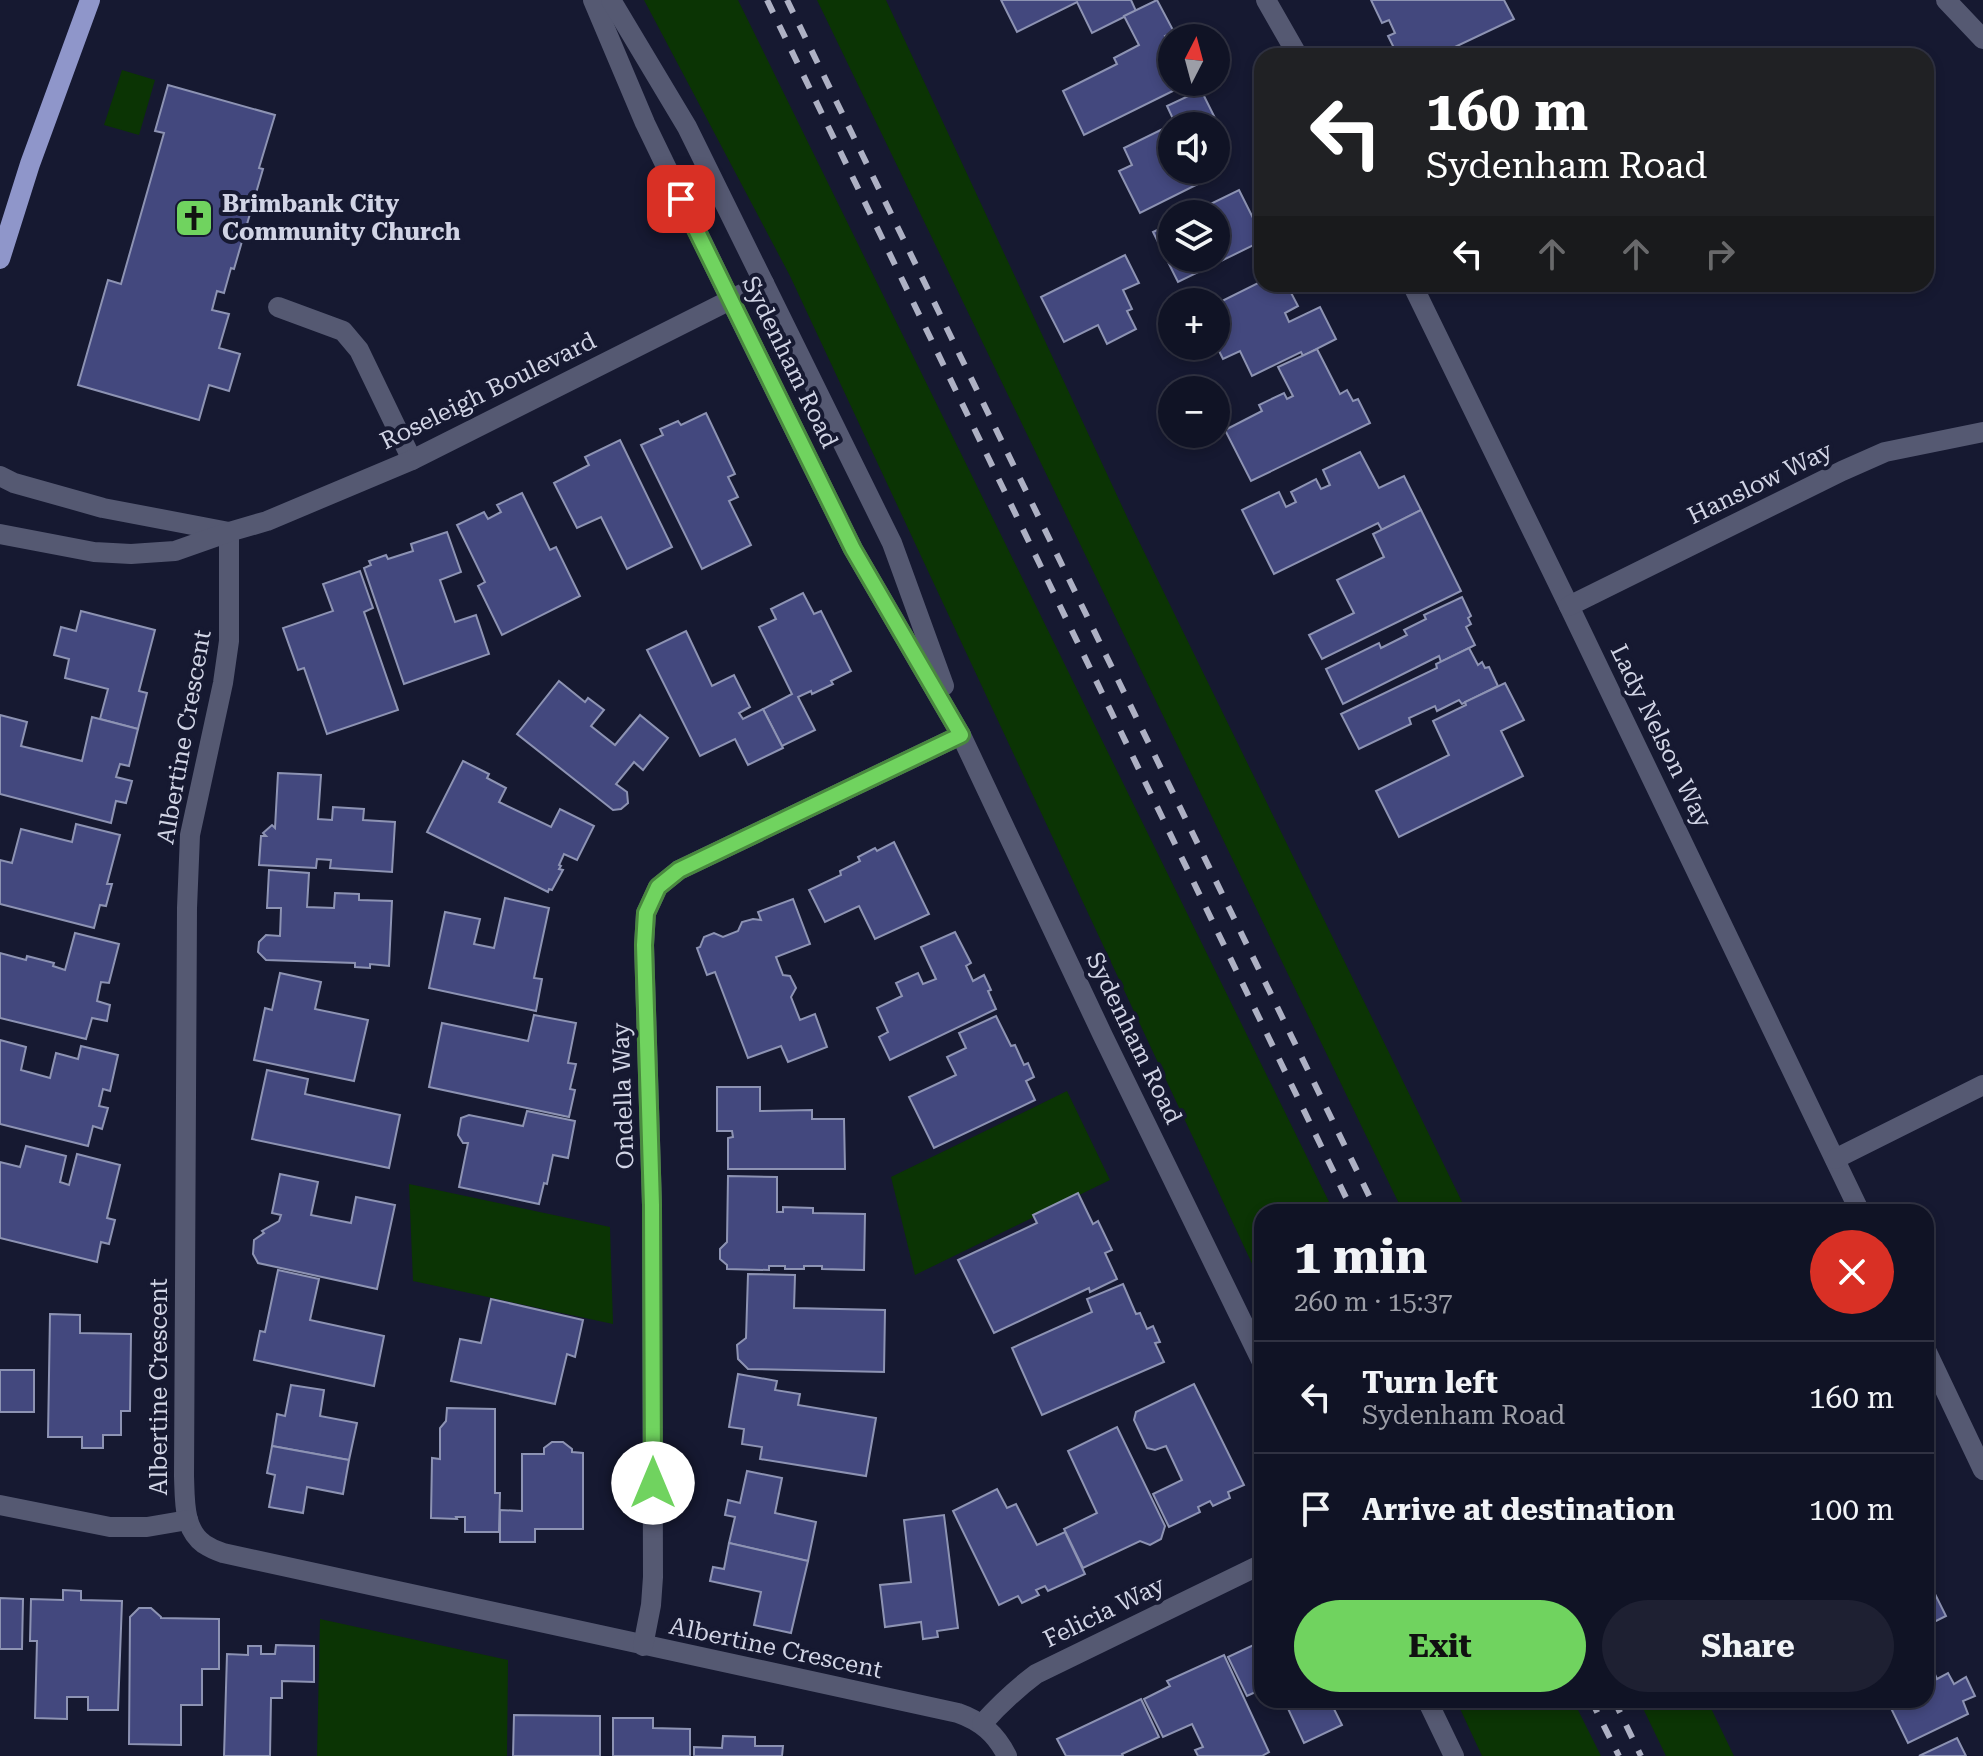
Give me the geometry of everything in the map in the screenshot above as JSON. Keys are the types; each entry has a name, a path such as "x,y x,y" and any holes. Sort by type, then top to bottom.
{"main road":[{"path":"0,259 30,164 90,0"}],"street":[{"name":"Sydenham Road","path":"593,0 645,123 730,299 853,549 961,735 1254,1346"},
{"name":"Sydenham Road","path":"611,0 687,127 892,543 961,735"},
{"path":"1266,0 1293,48"},
{"path":"1946,0 1983,39"},
{"name":"Roseleigh Boulevard","path":"0,534 94,552 131,554 175,551 267,521 412,460 764,283"},
{"name":"Lady Nelson Way","path":"1416,292 1856,1204"},
{"path":"278,307 343,331 359,350 412,460"},
{"name":"Hanslow Way","path":"1569,606 1885,452 1983,432"},
{"name":"Roseleigh Boulevard","path":"0,476 14,483 103,508 229,532"},
{"name":"Albertine Crescent","path":"229,532 229,641 190,835 187,893 184,1476 188,1520 195,1535 205,1545 223,1553 958,1713 982,1724"},
{"name":"Ondella Way","path":"643,1646 653,1577 652,1205 644,945 646,913 658,887 679,870 961,735"},
{"path":"1835,1159 1983,1085"},
{"path":"1934,1367 1983,1470"},
{"path":"0,1505 110,1527 147,1527 188,1520"},
{"name":"Felicia Way","path":"982,1724 1002,1701 1036,1674 1254,1568"},
{"path":"1431,1708 1454,1756"},
{"path":"982,1724 995,1735 1007,1756"}],"green space":[{"path":"644,0 738,0 1330,1204 1254,1204 1254,1268 790,276"},
{"path":"817,0 886,0 1128,519 1463,1204 1399,1204"},
{"path":"122,70 155,80 139,135 104,125"},
{"path":"1067,1091 1110,1180 915,1275 891,1177"},
{"path":"409,1184 610,1227 613,1324 413,1281"},
{"path":"320,1619 508,1660 507,1756 317,1756"},
{"path":"1460,1708 1577,1708 1601,1756 1482,1756"},
{"path":"1643,1708 1711,1708 1734,1756 1666,1756"}],"building":[{"path":"1001,0 1131,0 1136,11 1092,33 1077,2 1017,32"},
{"path":"1157,0 1170,24 1158,24 1158,96 1163,96 1084,135 1063,91 1117,64 1114,58 1139,45 1124,16"},
{"path":"1371,0 1504,0 1514,19 1453,48 1394,48 1388,36 1395,33 1389,20 1382,23"},
{"name":"Brimbank City Community Church","path":"168,85 275,115 234,269 231,268 224,293 217,291 212,310 229,314 219,348 240,354 229,391 209,385 199,420 78,385 108,280 121,284 164,133 155,131"},
{"path":"1188,96 1204,96 1212,112 1170,112 1167,106"},
{"path":"1158,131 1158,184 1198,184 1166,200 1158,200 1158,204 1140,213 1119,171 1132,165 1124,148"},
{"path":"1239,190 1254,218 1254,245 1230,257 1230,200 1219,200"},
{"path":"1125,255 1139,283 1123,290 1132,309 1127,311 1136,329 1107,344 1098,325 1064,342 1041,297"},
{"path":"1173,272 1198,272 1178,282"},
{"path":"1254,285 1254,292 1291,292 1298,306 1285,313 1289,322 1320,307 1336,339 1252,376 1240,351 1230,356 1230,297"},
{"path":"1317,349 1340,394 1347,390 1353,401 1358,399 1370,423 1251,481 1230,440 1230,427 1262,411 1259,405 1284,393 1287,399 1293,396 1278,367"},
{"path":"706,413 735,474 728,477 738,497 729,501 751,545 702,569 641,445 663,435 660,429 678,421 681,425"},
{"path":"620,440 672,547 627,569 601,517 577,528 554,483 589,465 585,457"},
{"path":"1360,452 1379,488 1404,476 1421,510 1382,530 1378,523 1274,574 1242,510 1279,492 1286,507 1296,502 1291,492 1316,479 1321,489 1330,485 1323,470"},
{"path":"522,493 550,550 556,547 580,596 502,635 478,586 485,582 457,525 484,512 488,519 501,512 497,505"},
{"path":"1421,510 1461,591 1322,659 1309,635 1354,613 1337,580 1384,557 1373,534"},
{"path":"447,532 461,572 440,580 455,622 476,615 489,654 404,684 364,568 371,565 369,561 413,551 411,544"},
{"path":"360,571 373,608 364,612 398,710 327,734 304,668 298,670 283,628 333,611 323,584"},
{"path":"803,593 814,614 821,611 851,671 831,681 833,684 798,697 815,730 782,746 763,709 792,694 759,627 776,619 771,609"},
{"path":"1462,597 1471,616 1468,618 1471,624 1466,627 1475,645 1441,662 1439,656 1343,704 1326,669 1379,643 1381,648 1407,635 1404,630 1426,619 1424,615"},
{"path":"81,611 155,630 139,691 147,693 138,729 100,719 108,689 65,678 69,659 54,655 61,627 76,631"},
{"path":"686,631 712,686 734,675 750,707 739,713 743,719 763,709 783,748 748,765 735,739 700,756 647,650"},
{"path":"1469,648 1478,665 1482,662 1485,668 1489,667 1498,686 1462,704 1459,700 1437,711 1435,706 1409,718 1411,724 1359,749 1341,714 1437,668 1436,664"},
{"path":"559,681 585,702 588,698 604,710 591,726 615,745 640,715 668,738 643,770 634,762 616,784 627,792 628,803 621,809 613,810 517,734"},
{"path":"1505,683 1524,720 1501,731 1523,776 1399,837 1376,791 1449,755 1433,721"},
{"path":"0,715 27,722 21,746 82,761 92,717 138,729 129,766 120,764 116,777 132,781 126,803 116,801 111,823 0,794"},
{"path":"463,761 489,774 487,778 506,788 499,802 551,827 560,809 594,826 577,860 564,854 559,865 559,869 563,870 552,890 548,892 427,832"},
{"path":"278,773 321,775 318,819 332,820 333,807 364,809 363,820 395,822 392,872 330,868 331,860 317,859 316,868 259,865 261,836 266,836 263,833 272,825 275,828"},
{"path":"76,824 120,835 107,884 112,884 106,906 100,905 94,928 0,904 0,860 12,863 21,829 72,842"},
{"path":"894,842 929,914 875,939 859,906 825,922 809,890 841,875 840,871 860,861 858,857"},
{"path":"269,870 309,873 307,907 334,908 335,893 359,894 359,900 392,901 389,966 370,964 370,968 355,967 355,963 266,960 258,952 259,942 266,935 280,936 281,908 267,908"},
{"path":"505,898 549,908 534,978 542,979 536,1011 429,988 445,912 480,919 474,944 494,948"},
{"path":"793,899 810,944 776,957 783,975 790,976 796,988 791,997 800,1020 815,1014 827,1047 788,1062 781,1046 748,1058 715,972 707,975 697,948 704,937 714,933 723,937 738,931 742,922 761,920 758,912"},
{"path":"955,932 971,963 966,966 973,981 984,975 996,1009 890,1060 879,1037 888,1032 877,1008 902,996 896,983 918,973 923,984 936,979 921,947"},
{"path":"75,933 119,944 109,983 101,982 97,1001 110,1005 107,1021 92,1018 86,1039 0,1018 0,953 54,963 53,966 65,970"},
{"path":"280,973 321,982 315,1009 368,1020 354,1081 254,1060 265,1008 272,1010"},
{"path":"534,1015 576,1023 568,1063 576,1064 570,1089 575,1090 569,1117 429,1087 442,1023 528,1041"},
{"path":"996,1016 1011,1046 1015,1045 1024,1065 1028,1063 1034,1077 1026,1081 1035,1100 934,1148 909,1097 956,1075 947,1057 966,1048 959,1033"},
{"path":"0,1040 26,1047 21,1070 50,1078 56,1053 78,1059 81,1046 118,1055 110,1091 103,1089 99,1106 108,1108 102,1129 93,1126 88,1146 0,1124"},
{"path":"267,1070 308,1079 305,1094 400,1115 389,1168 252,1139"},
{"path":"717,1087 760,1087 760,1111 812,1110 812,1119 844,1119 845,1169 728,1169 728,1138 733,1137 732,1131 717,1131"},
{"path":"527,1111 575,1121 568,1158 553,1155 539,1204 459,1187 468,1143 463,1143 458,1135 461,1118 469,1115 523,1126"},
{"path":"26,1146 66,1156 60,1182 69,1185 77,1154 120,1165 107,1218 115,1220 109,1244 101,1242 97,1262 0,1238 0,1162 20,1167"},
{"path":"280,1174 318,1182 311,1215 351,1223 356,1197 395,1205 377,1289 258,1263 253,1254 254,1240 279,1221 281,1215 272,1213"},
{"path":"728,1176 777,1177 777,1212 783,1212 783,1207 813,1208 813,1213 865,1214 864,1270 822,1269 822,1266 804,1266 804,1269 769,1266 769,1270 727,1269 720,1259 720,1249 727,1242"},
{"path":"1078,1193 1093,1224 1098,1221 1112,1250 1105,1253 1117,1279 1090,1292 1089,1288 994,1333 958,1260 1037,1223 1033,1215"},
{"path":"278,1270 319,1279 310,1320 384,1336 374,1386 254,1360 260,1331 265,1332"},
{"path":"748,1274 795,1275 794,1308 885,1310 884,1372 748,1369 738,1359 737,1345 746,1338"},
{"path":"1123,1284 1136,1314 1140,1313 1147,1329 1153,1326 1160,1342 1155,1343 1164,1362 1042,1415 1012,1348 1092,1312 1087,1299"},
{"path":"491,1299 583,1320 575,1357 567,1354 555,1404 451,1381 460,1339 481,1343"},
{"path":"50,1314 80,1315 80,1333 131,1334 130,1411 121,1411 121,1435 103,1435 103,1448 82,1448 82,1437 48,1437"},
{"path":"0,1370 34,1370 34,1412 0,1412"},
{"path":"738,1374 777,1381 775,1390 800,1394 798,1405 876,1418 866,1476 760,1459 762,1447 742,1444 744,1429 729,1427"},
{"path":"1194,1384 1244,1485 1228,1492 1230,1498 1213,1506 1210,1501 1198,1507 1200,1512 1169,1527 1153,1494 1182,1480 1166,1446 1155,1450 1147,1448 1134,1420 1136,1412"},
{"path":"291,1385 324,1390 320,1416 357,1423 349,1460 272,1446 277,1414 285,1416"},
{"path":"447,1408 495,1409 495,1493 500,1493 499,1532 465,1532 465,1517 431,1518 432,1458 440,1459 440,1428 446,1421"},
{"path":"1117,1427 1165,1526 1161,1539 1150,1545 1140,1541 1083,1568 1064,1529 1097,1513 1068,1451"},
{"path":"552,1442 563,1442 572,1452 583,1453 583,1529 535,1529 535,1542 500,1542 500,1510 522,1511 522,1454 544,1454 544,1448"},
{"path":"272,1446 349,1460 343,1494 307,1487 303,1513 269,1507 275,1475 267,1473"},
{"path":"747,1471 782,1478 775,1513 816,1522 808,1561 729,1543 735,1517 725,1515 728,1500 740,1503"},
{"path":"997,1489 1007,1508 1016,1504 1037,1545 1065,1532 1085,1574 1048,1591 1045,1586 1036,1590 1039,1595 1022,1603 1018,1596 999,1605 953,1511"},
{"path":"944,1515 958,1628 937,1631 938,1637 923,1639 921,1622 885,1627 880,1585 911,1582 904,1520"},
{"path":"729,1543 808,1561 791,1633 754,1625 761,1592 710,1581 713,1567 724,1569"},
{"path":"63,1590 81,1591 81,1600 122,1601 118,1710 88,1710 88,1697 67,1697 67,1719 35,1718 37,1641 30,1641 31,1599 63,1600"},
{"path":"1934,1592 1946,1616 1934,1622"},
{"path":"0,1598 23,1599 22,1649 0,1649"},
{"path":"139,1608 151,1608 161,1618 219,1619 219,1669 202,1669 202,1705 181,1705 181,1745 129,1744 130,1617"},
{"path":"276,1645 314,1646 314,1682 282,1681 282,1698 271,1698 270,1756 224,1756 227,1654 248,1655 248,1646 261,1646 261,1654 275,1654"},
{"path":"1254,1645 1254,1693 1247,1696 1228,1657"},
{"path":"1224,1655 1269,1752 1262,1756 1198,1756 1195,1750 1203,1747 1192,1724 1163,1737 1144,1699 1170,1686 1167,1681"},
{"path":"1934,1672 1937,1679 1948,1673 1954,1684 1966,1677 1975,1696 1963,1701 1968,1714 1908,1743 1891,1708 1934,1708"},
{"path":"1141,1699 1159,1737 1123,1756 1066,1756 1057,1739"},
{"path":"1288,1708 1334,1708 1342,1725 1304,1743"},
{"path":"514,1715 600,1716 600,1756 513,1756"},
{"path":"613,1718 653,1718 653,1728 690,1729 690,1756 613,1756"},
{"path":"723,1736 755,1737 755,1746 783,1746 782,1756 694,1756 694,1747 722,1748"},
{"path":"1957,1738 1966,1756 1919,1756"}],"railway":[{"path":"767,0 1349,1204"},
{"path":"787,0 1373,1204"},
{"path":"1595,1708 1619,1756"},
{"path":"1618,1708 1641,1756"}],"place":[{"name":"Brimbank City Community Church","path":"194,218"}],"route":[{"path":"653,1483 652,1205 644,945 646,913 658,887 679,870 961,735 853,549 681,199"}]}
